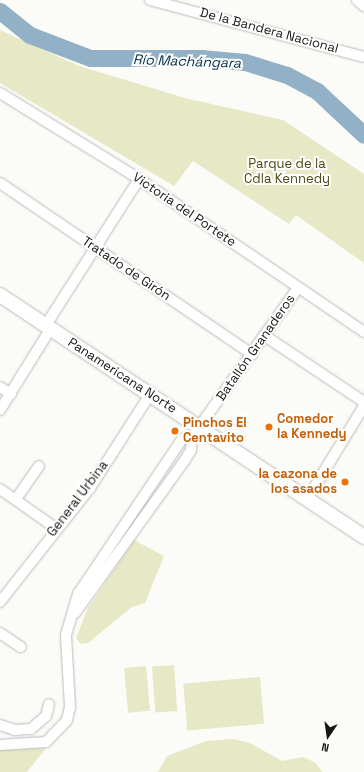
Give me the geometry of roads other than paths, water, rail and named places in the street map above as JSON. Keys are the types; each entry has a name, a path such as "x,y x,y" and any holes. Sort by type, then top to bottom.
{"main road":[{"name":"Panamericana Norte","path":"0,295 151,393 196,433 307,499 364,537"}],"street":[{"name":"De la Bandera Nacional","path":"150,0 364,57"},
{"path":"357,0 364,6"},
{"name":"Victoria del Portete","path":"0,93 139,179 364,332"},
{"path":"0,410 11,394 48,326 139,179"},
{"name":"Tratado de Girón","path":"0,183 252,354"},
{"name":"Batallón Granaderos","path":"196,433 298,288"},
{"path":"265,336 364,402"},
{"path":"0,387 11,394"},
{"name":"General Urbina","path":"0,602 90,488 151,393"},
{"path":"307,499 364,406"},
{"path":"73,616 185,460 196,433"},
{"path":"0,745 46,742 67,720 70,707 66,635 73,616 78,594 141,496 182,438 196,433"},
{"path":"16,499 38,466"},
{"path":"0,489 57,529"},
{"path":"0,633 21,647"},
{"path":"0,725 15,730 31,729 46,716 49,704"}],"waterway":[{"name":"Río Machángara","path":"0,11 30,35 90,58 201,58 245,62 287,75 317,91 364,135"}],"place":[{"name":"Comedor la Kennedy","path":"269,427"},
{"name":"Pinchos El Centavito","path":"175,431"},
{"name":"la cazona de los asados","path":"345,482"}],"park label":[{"name":"Parque de la Cdla Kennedy","path":"287,172"}]}
